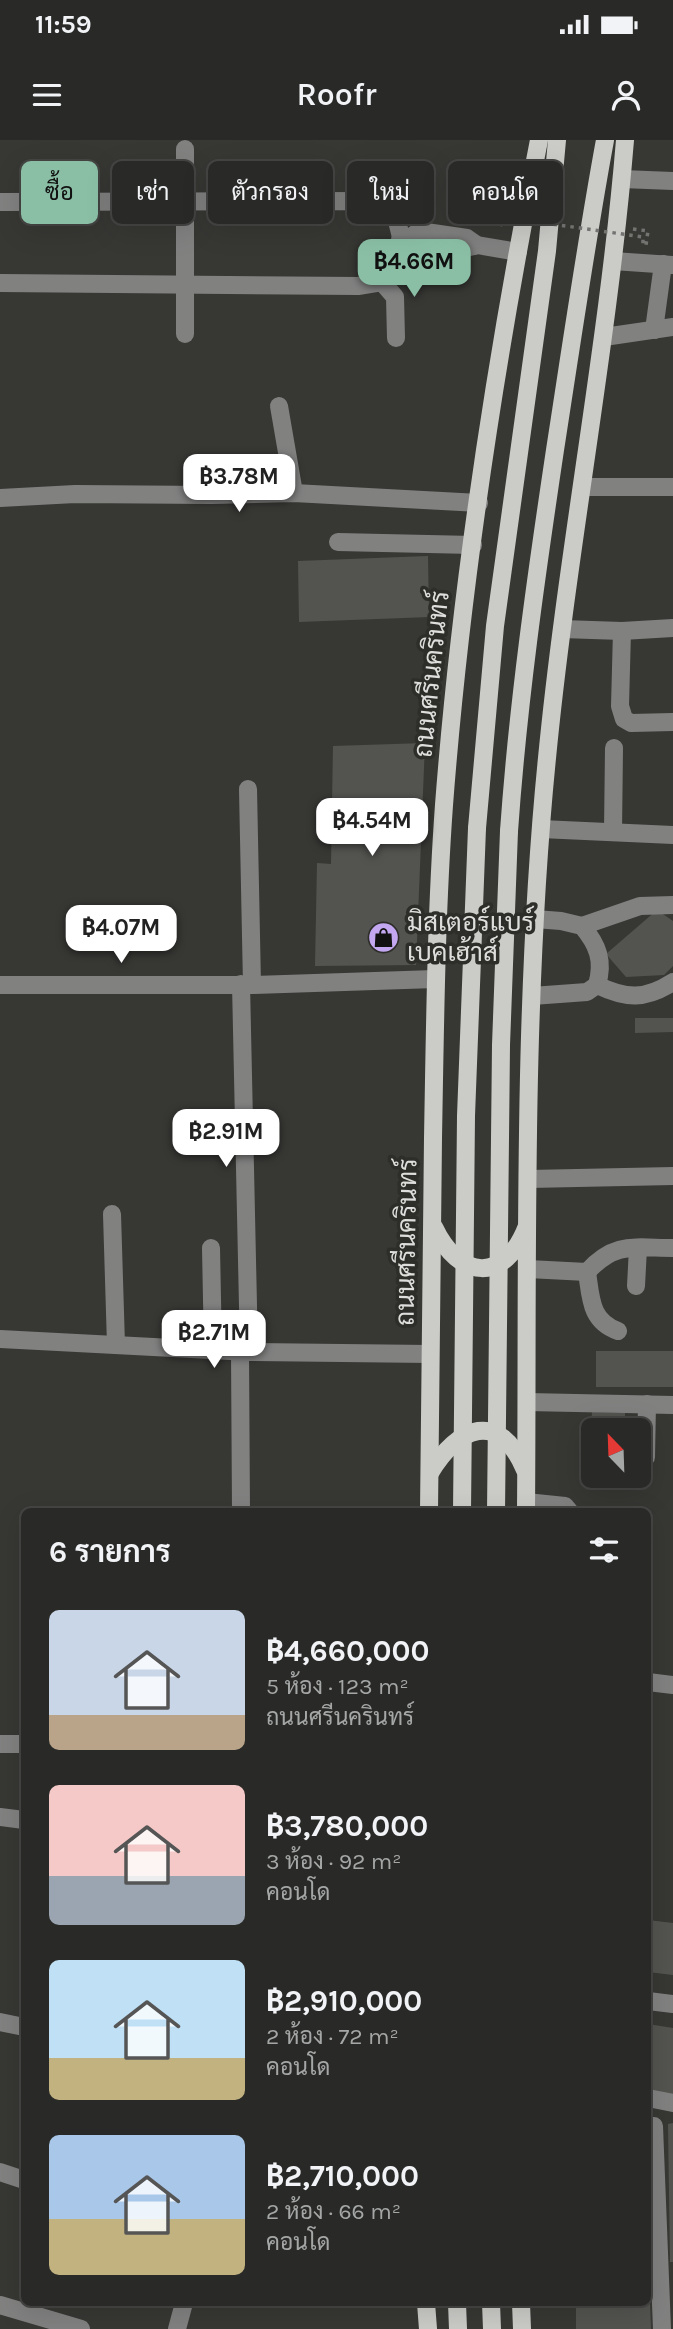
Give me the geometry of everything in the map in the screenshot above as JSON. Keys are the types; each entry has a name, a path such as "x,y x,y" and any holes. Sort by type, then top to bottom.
{"main road":[{"name":"ถนนศรีนครินทร์","path":"429,1508 435,979 444,805 457,669 479,503 518,252 539,140"},
{"path":"463,1508 466,1116 477,828 493,638 547,251 557,140"},
{"path":"496,1508 500,1087 509,831 528,631 573,327 605,140"},
{"path":"526,1507 532,996 541,829 562,629 604,337 625,140"},
{"path":"432,1224 452,1256 467,1265 482,1268 498,1263 511,1253 523,1237 528,1222"},
{"path":"429,1474 451,1444 470,1433 481,1431 497,1434 507,1441 520,1458 526,1473"},
{"path":"426,2306 428,2329"},
{"path":"457,2306 458,2329"},
{"path":"491,2306 492,2329"},
{"path":"521,2306 522,2329"}],"street":[{"path":"185,149 185,161"},
{"path":"622,179 673,181"},
{"path":"0,202 112,202"},
{"path":"194,202 389,202 406,237"},
{"path":"184,224 186,334"},
{"path":"382,282 406,237 419,231 467,238 477,245 518,252"},
{"path":"613,261 668,265 654,330"},
{"path":"0,283 358,286 382,282"},
{"path":"382,282 395,297 396,338"},
{"path":"604,337 673,327"},
{"path":"279,406 294,493"},
{"path":"582,487 673,487"},
{"path":"0,498 75,494 294,493 479,503"},
{"path":"338,542 473,545"},
{"path":"562,629 622,631 673,628"},
{"path":"622,631 620,706 624,719 631,723 673,723"},
{"path":"612,832 614,748"},
{"path":"241,1508 248,789"},
{"path":"541,829 673,835"},
{"path":"535,919 582,926 640,906 673,905"},
{"path":"532,996 587,992 597,985 601,969 596,945 582,926"},
{"path":"0,985 246,984 435,979"},
{"path":"597,985 617,995 642,996 661,990 673,982"},
{"path":"529,1179 673,1177"},
{"path":"112,1214 116,1345"},
{"path":"211,1248 213,1350"},
{"path":"618,1331 606,1326 593,1309 587,1272 597,1260 619,1248 673,1248"},
{"path":"636,1286 638,1248"},
{"path":"528,1269 587,1272"},
{"path":"0,1339 244,1352 430,1354"},
{"path":"527,1402 673,1405"},
{"path":"647,1404 647,1418"},
{"path":"526,1507 567,1508"},
{"path":"651,1682 673,1685"},
{"path":"0,1744 21,1744"},
{"path":"0,1817 21,1820"},
{"path":"651,2001 673,2004"},
{"path":"0,2022 21,2026"},
{"path":"651,2099 673,2103"},
{"path":"654,2126 662,2329"},
{"path":"0,2172 21,2179"},
{"path":"0,2305 81,2329"},
{"path":"177,2329 183,2306"}],"path":[{"path":"552,224 643,237 643,245 646,245 648,231"}],"building":[{"path":"428,556 429,617 299,622 298,561"},
{"path":"425,743 416,965 315,966 317,863 331,864 333,746"},
{"path":"657,910 673,921 673,966 664,975 626,977 606,954"},
{"path":"635,1018 673,1018 673,1032 635,1033"},
{"path":"596,1351 673,1351 673,1387 596,1387"},
{"path":"592,1412 625,1413 625,1418 592,1418"},
{"path":"651,1920 673,1923 673,1975 651,1972"},
{"path":"651,2024 673,2028 673,2095 651,2091"},
{"path":"673,2123 673,2262 670,2262 668,2124"},
{"path":"576,2306 650,2306 651,2329 576,2329"}],"place":[{"name":"มิสเตอร์แบร์ เบคเฮ้าส์","path":"384,937"}]}
